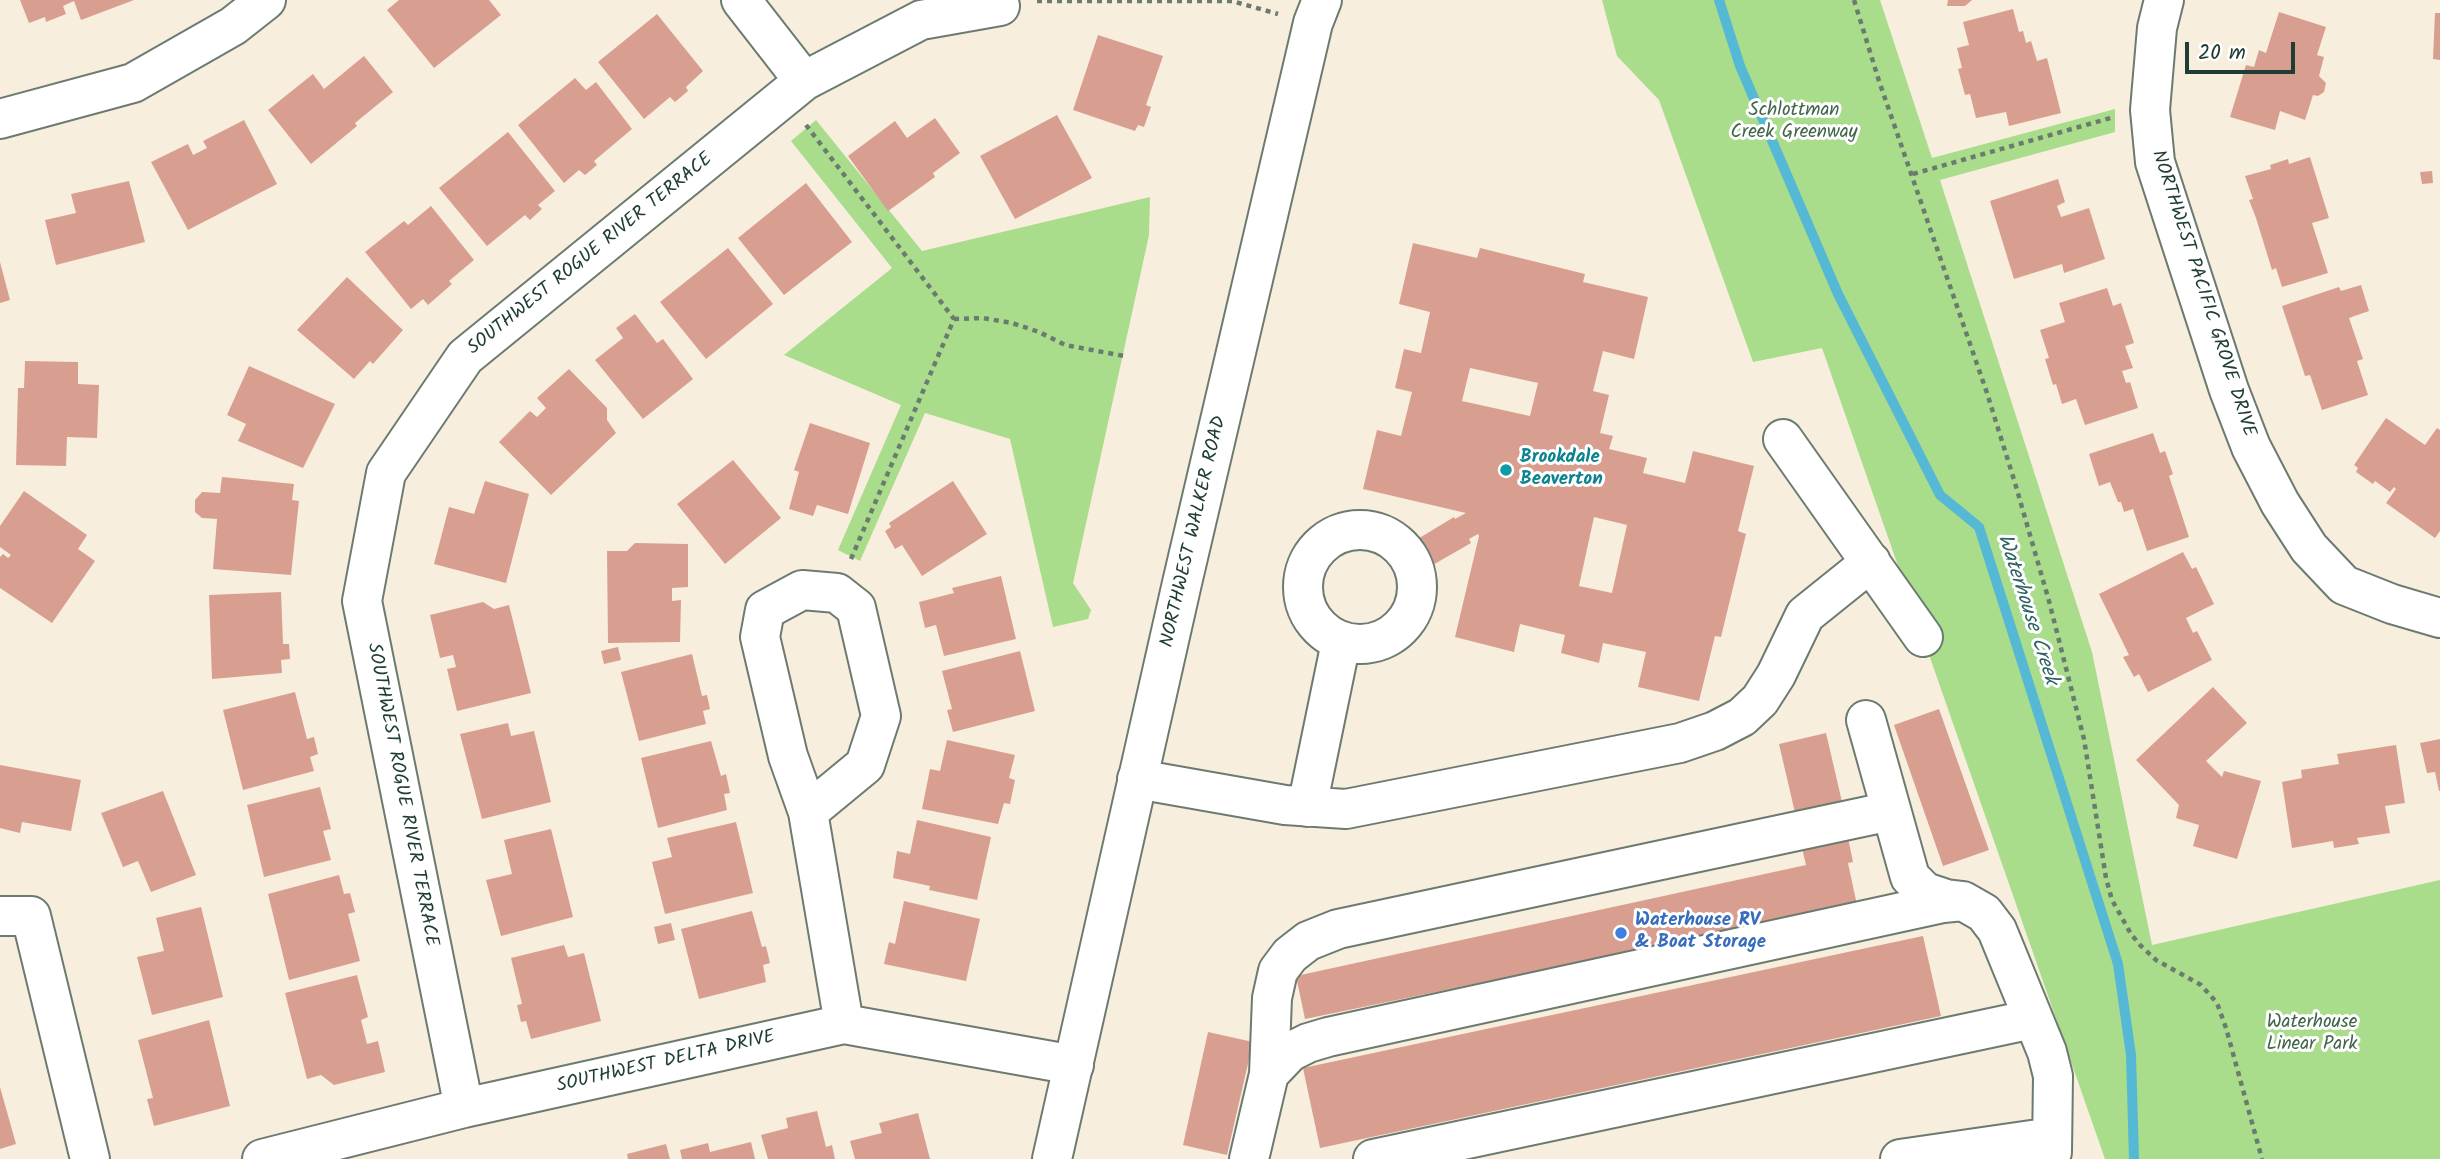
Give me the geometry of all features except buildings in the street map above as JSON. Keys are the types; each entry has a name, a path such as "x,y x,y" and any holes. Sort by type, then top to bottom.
{"street":[{"path":"0,119 133,83 233,26 266,0"},
{"path":"741,0 794,89"},
{"name":"NORTHWEST PACIFIC GROVE DRIVE","path":"2164,0 2157,28 2150,110 2155,162 2229,390 2251,447 2280,503 2309,548 2344,585 2392,604 2440,618"},
{"name":"SOUTHWEST ROGUE RIVER TERRACE","path":"464,1108 362,601 386,474 465,357 794,89 921,20 1000,6"},
{"name":"NORTHWEST WALKER ROAD","path":"1052,1159 1137,779 1317,12"},
{"path":"1783,439 1923,637"},
{"path":"1137,779 1307,807 1346,809 1680,743 1715,731 1742,717 1760,700 1776,675 1805,615 1871,562"},
{"path":"808,812 865,765 881,716 856,608 837,593 802,590 765,610 760,637 788,757 808,812 844,1024"},
{"path":"1307,807 1341,642"},
{"path":"1866,720 1910,877 1925,892 1963,901 1984,913 1997,930 2047,1052 2053,1076 2049,1148 1900,1159"},
{"path":"1249,1159 1269,1074 1272,998 1278,971 1290,955 1308,941 1338,929 1892,811"},
{"path":"1269,1074 1290,1052 1328,1037 1943,903 1963,901"},
{"path":"0,916 31,916 90,1159"},
{"path":"1373,1159 2033,1019"},
{"name":"SOUTHWEST DELTA DRIVE","path":"262,1159 464,1108 844,1024 1074,1065"}],"path":[{"path":"1000,6 1048,0 1232,1 1317,12"},
{"path":"1854,0 1879,81 1987,393 2049,601 2084,739 2112,900 2130,934 2140,945 2156,960 2201,985 2217,1003 2227,1028 2262,1159"},
{"path":"794,89 954,319"},
{"path":"1913,174 2150,110"},
{"path":"954,319 983,318 1012,323 1065,345 1124,356"},
{"path":"837,593 954,319"}],"green space":[{"name":"Schlottman Creek Greenway","path":"1602,0 1880,0 1932,158 2115,109 2115,132 1940,180 2092,652 2152,945 2440,880 2440,1159 2105,1159 1822,348 1753,362 1659,100 1617,56"},
{"path":"816,120 922,251 1150,197 1149,235 1073,583 1091,610 1088,619 1053,627 1010,439 925,413 860,561 838,550 901,405 784,355 892,268 791,141"}],"waterway":[{"name":"Waterhouse Creek","path":"1719,0 1740,66 1838,294 1940,495 1979,527 2118,964 2131,1055 2134,1159"}],"place":[{"name":"Brookdale Beaverton","path":"1506,470"},
{"name":"Waterhouse RV & Boat Storage","path":"1621,933"}],"park label":[{"name":"Waterhouse Linear Park","path":"2312,1035"}]}
